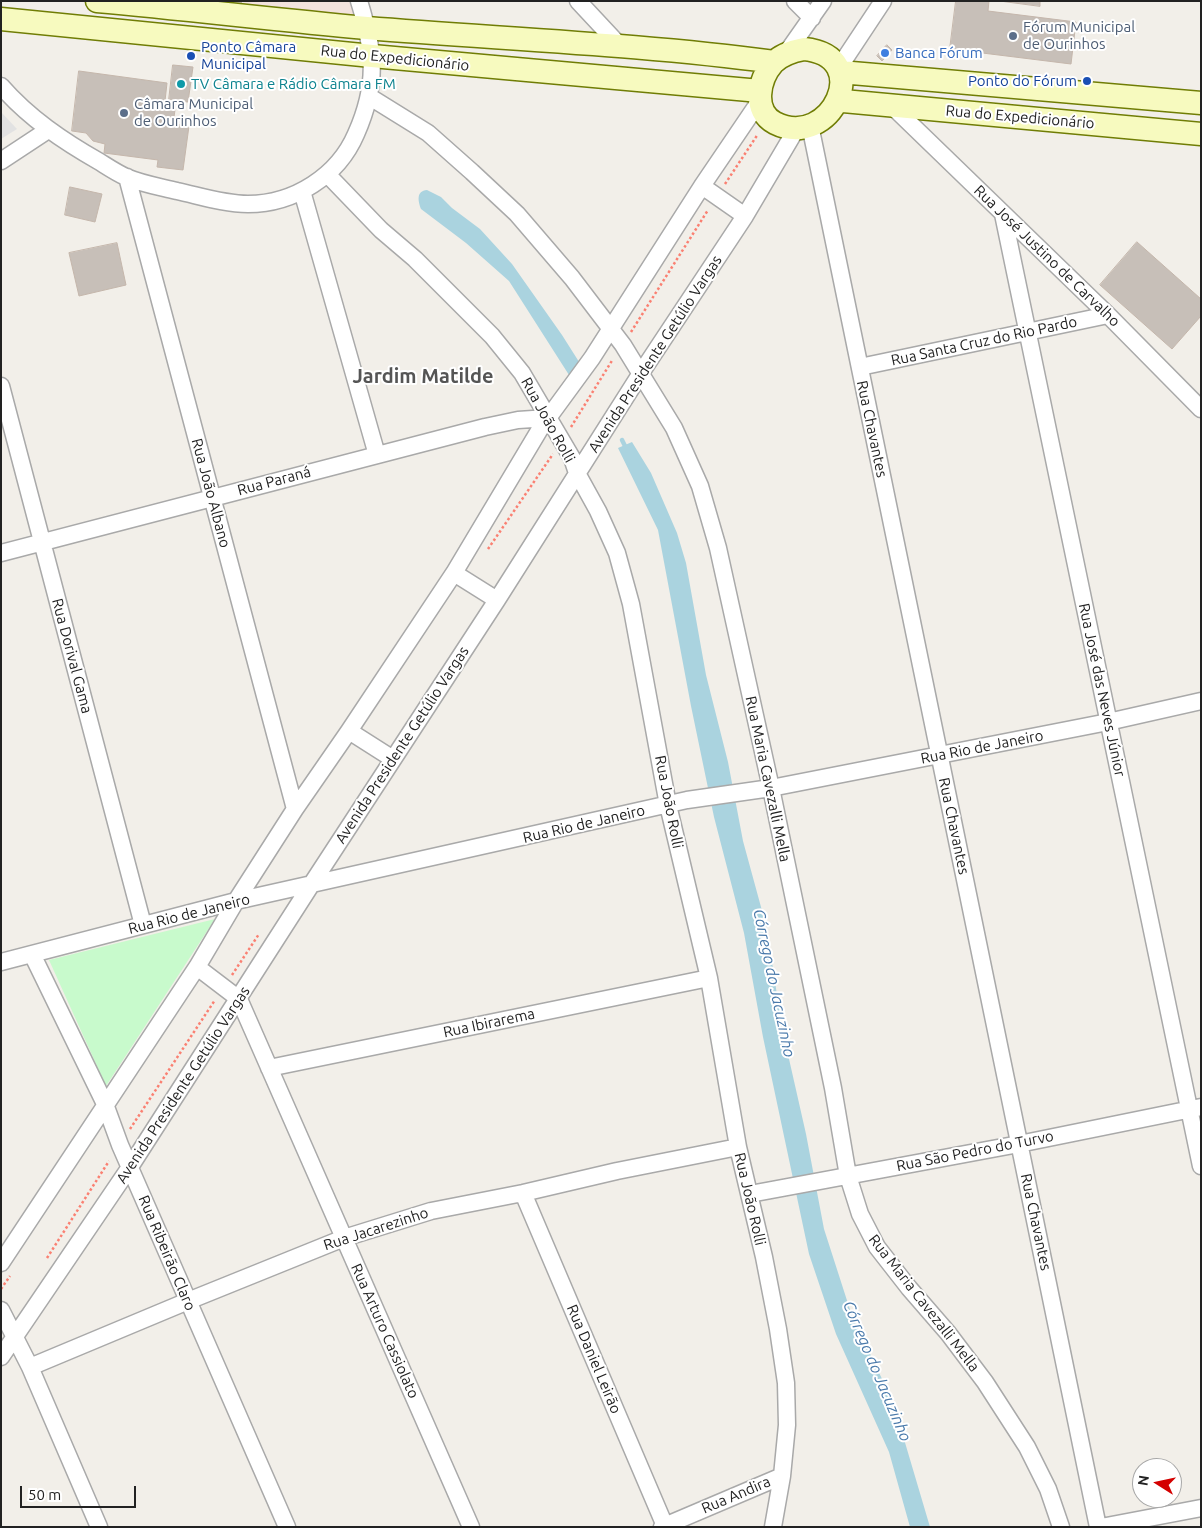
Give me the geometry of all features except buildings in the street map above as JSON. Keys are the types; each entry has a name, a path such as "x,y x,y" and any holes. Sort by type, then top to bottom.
{"main road":[{"name":"Rua do Expedicionário","path":"97,1 368,28 780,58"},
{"path":"208,39 210,13"},
{"name":"Rua do Expedicionário","path":"1,19 567,74 760,97"},
{"path":"567,74 569,42"},
{"path":"813,50 824,54 833,61 839,70 841,88 839,99 826,116 819,121 803,126 784,127 765,115 760,97 763,80 780,58 794,51 813,50"},
{"name":"Rua do Expedicionário","path":"839,70 1201,103"},
{"name":"Rua do Expedicionário","path":"839,99 891,106 1201,134"}],"street":[{"path":"1,86 48,130 127,177 210,198 247,204 263,204 282,200 302,191 327,174 341,160 352,143 363,119 370,97 372,56 368,28 359,1"},
{"path":"578,1 620,46"},
{"path":"795,1 812,18"},
{"path":"780,58 812,18 822,1"},
{"path":"839,70 883,1"},
{"name":"Rua Maria Cavezalli Mella","path":"370,97 428,133 517,214 572,278 611,330 641,373 674,428 700,486 718,548 771,788 833,1088 848,1176 860,1214 877,1247 948,1333 985,1382 1027,1447 1048,1489 1061,1527"},
{"path":"1,1263 197,967 236,901 295,809 454,573 548,418 611,330 760,97"},
{"name":"Rua José Justino de Carvalho","path":"891,106 1108,315 1201,408"},
{"name":"Avenida Presidente Getúlio Vargas","path":"1,1357 130,1167 497,600 641,373 745,216 794,133 803,126"},
{"name":"Rua Chavantes","path":"803,126 860,367 1100,1527"},
{"path":"1,161 48,130"},
{"name":"Rua João Rolli","path":"327,174 381,230 415,259 492,336 522,372 572,458 577,473 598,511 617,553 631,604 668,805 709,978 738,1147 750,1194 778,1329 786,1383 787,1425 782,1476 773,1527"},
{"name":"Rua João Albano","path":"127,177 295,809"},
{"path":"702,186 745,216"},
{"path":"302,191 377,455"},
{"name":"Rua José das Neves Júnior","path":"1003,214 1108,722 1195,1108 1201,1166"},
{"name":"Rua Santa Cruz do Rio Pardo","path":"860,367 1108,315"},
{"name":"Rua Dorival Gama","path":"1,386 143,925"},
{"name":"Rua Paraná","path":"1,553 212,497 510,422 548,418"},
{"path":"454,573 497,600"},
{"name":"Rua Rio de Janeiro","path":"1,962 236,901 687,800 771,788 1108,722 1201,701"},
{"path":"349,731 393,759"},
{"name":"Rua Ribeirão Claro","path":"32,954 105,1104 120,1145 287,1527"},
{"path":"197,967 239,999"},
{"name":"Rua Ibirarema","path":"270,1068 709,978"},
{"name":"Rua Arturo Cassiolato","path":"239,999 471,1527"},
{"name":"Rua São Pedro do Turvo","path":"750,1194 1020,1144 1195,1108"},
{"name":"Rua Jacarezinho","path":"30,1368 344,1238 431,1211 738,1147"},
{"name":"Rua Daniel Leirão","path":"524,1193 664,1526"},
{"path":"1,1310 30,1368 99,1527"},
{"name":"Rua Andira","path":"664,1526 782,1476"},
{"path":"1100,1527 1201,1508"}],"shaded area":[{"path":"243,1 353,1 358,20 245,9"},
{"path":"1,112 17,129 1,139"}],"green space":[{"path":"215,919 106,1086 49,960"}],"water":[{"path":"427,190 441,197 452,208 480,229 512,264 581,365 569,375 509,281 466,243 421,209 419,194"},
{"path":"632,442 651,473 677,533 686,563 706,675 728,762 743,841 767,929 782,1028 806,1134 824,1229 852,1316 893,1402 930,1527 910,1527 889,1452 836,1334 809,1254 763,1037 744,933 714,817 658,530 618,448"}],"waterway":[{"name":"Córrego do Jacuzinho","path":"622,440 627,450"}],"place":[{"name":"Fórum Municipal de Ourinhos","path":"1013,36"},
{"name":"Banca Fórum","path":"885,53"},
{"name":"Ponto Câmara Municipal","path":"191,56"},
{"name":"Ponto do Fórum","path":"1087,81"},
{"name":"TV Câmara e Rádio Câmara FM","path":"181,84"},
{"name":"Câmara Municipal de Ourinhos","path":"124,113"}],"district":[{"name":"Jardim Matilde","path":"423,376"}]}
